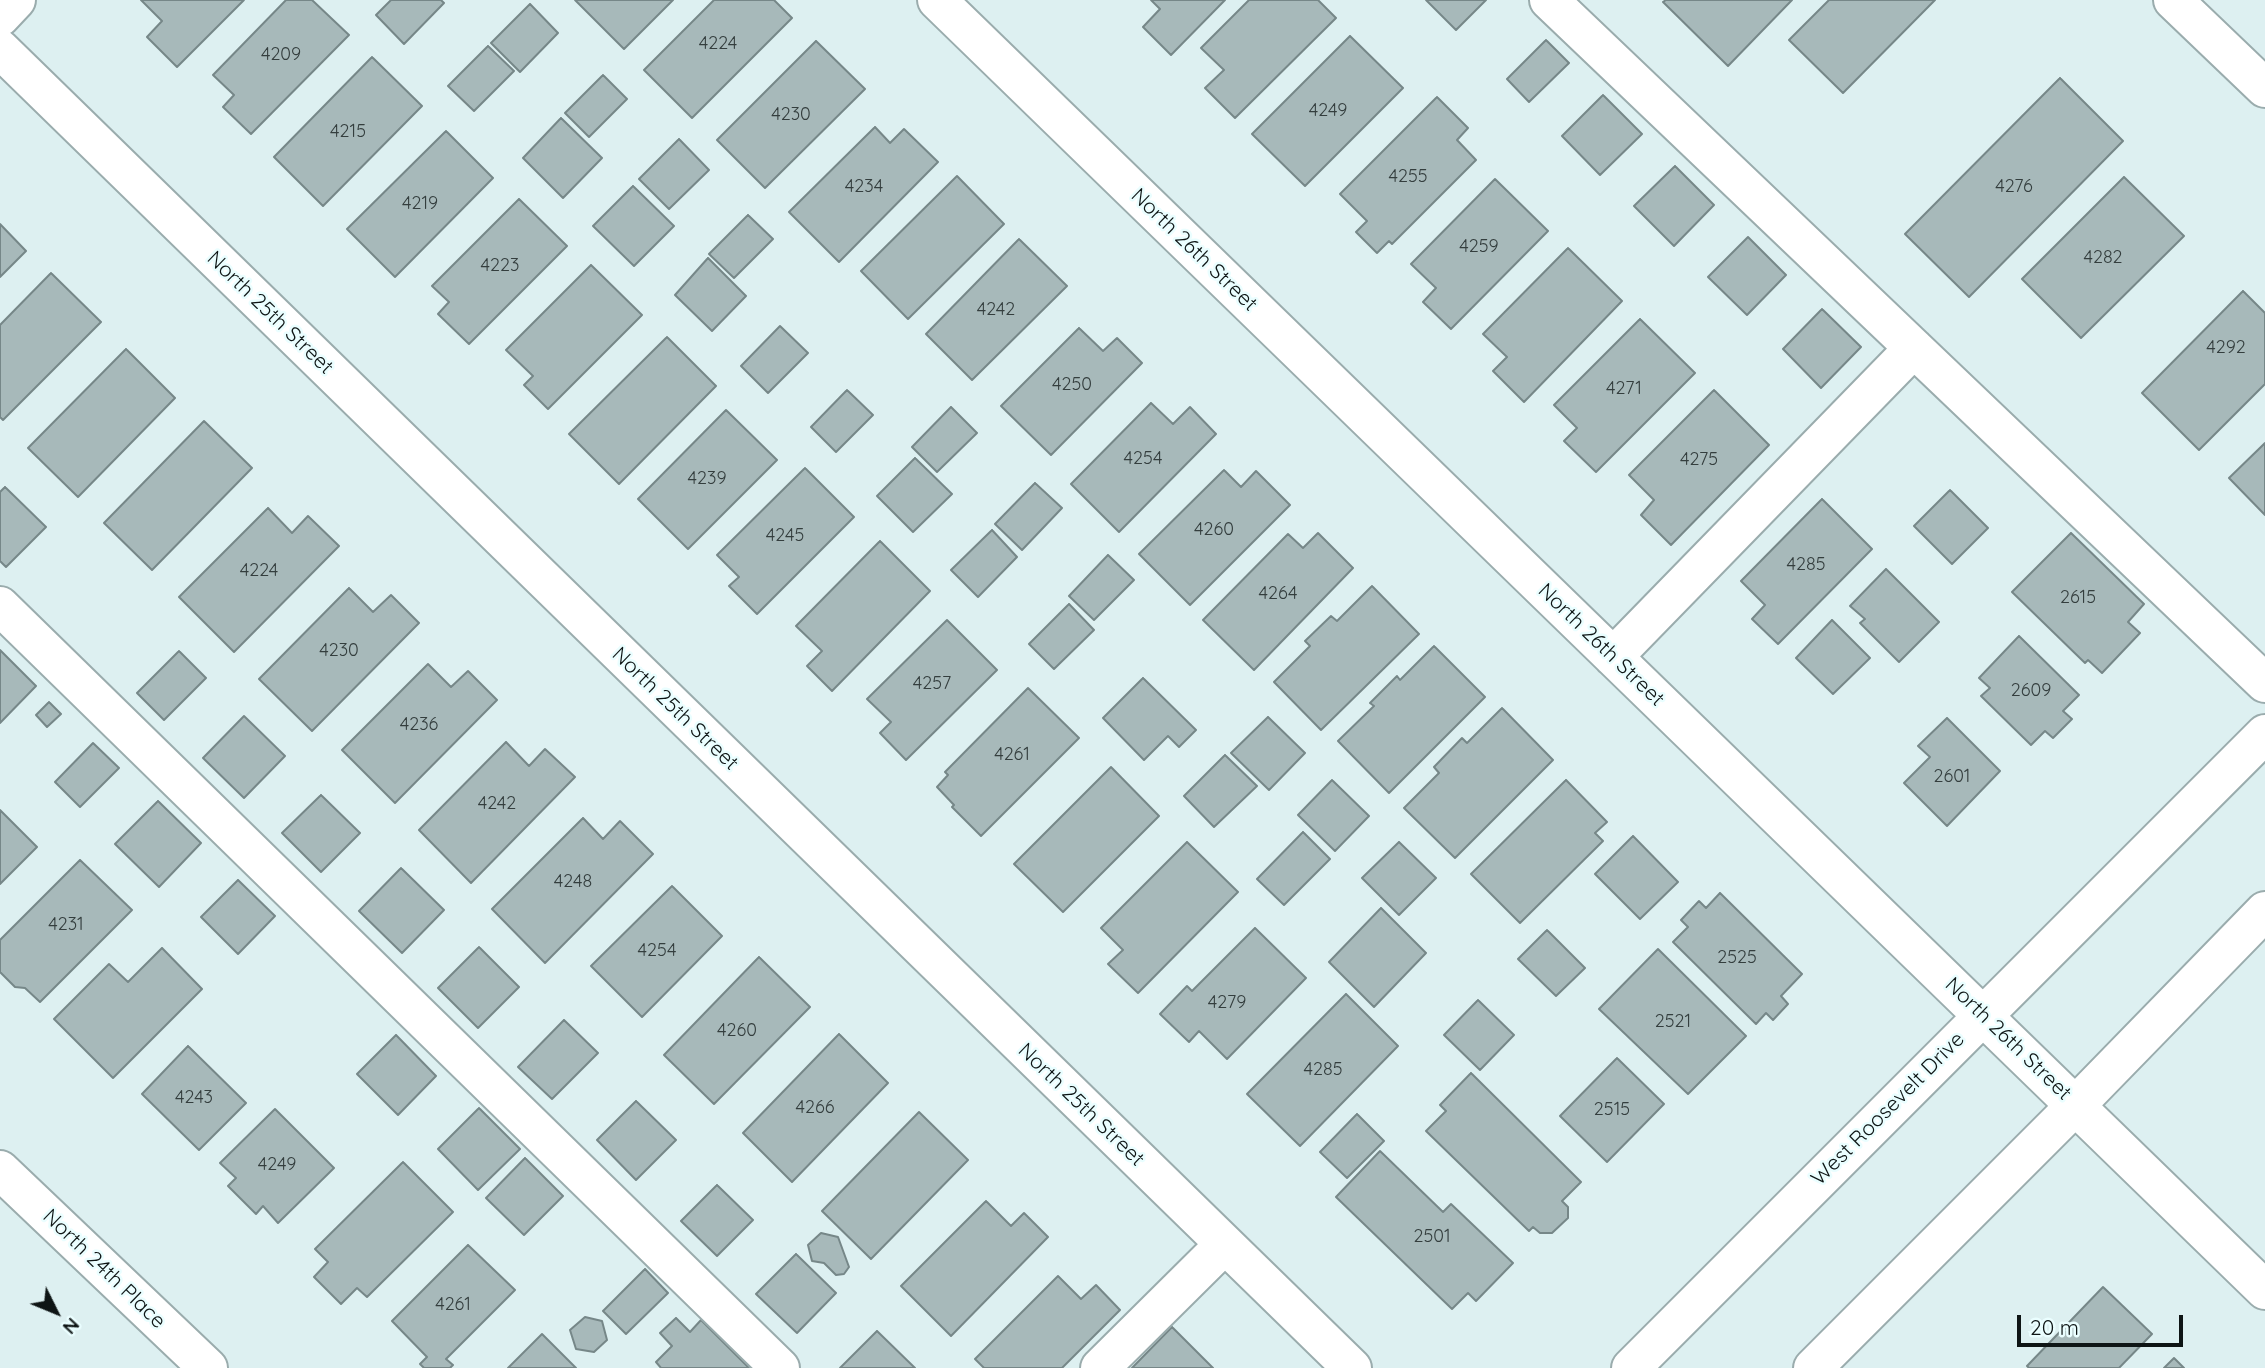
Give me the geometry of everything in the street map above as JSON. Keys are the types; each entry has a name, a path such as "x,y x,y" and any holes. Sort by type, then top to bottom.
{"street":[{"path":"0,17 16,0"},
{"name":"North 26th Street","path":"937,0 2265,1290"},
{"path":"1549,0 2265,683"},
{"path":"2174,0 2265,88"},
{"name":"North 25th Street","path":"0,49 1352,1368"},
{"path":"1613,657 1914,348"},
{"path":"0,606 780,1368"},
{"name":"West Roosevelt Drive","path":"1631,1368 2265,734"},
{"path":"1813,1368 2265,911"},
{"name":"North 24th Place","path":"0,1170 208,1368"},
{"path":"1100,1368 1224,1245"}],"building":[{"path":"141,0 244,0 177,67 147,37 162,21"},
{"path":"286,0 312,0 349,35 251,134 223,107 234,95 213,75"},
{"path":"391,0 441,0 444,3 404,44 376,15"},
{"path":"575,0 673,0 624,49"},
{"path":"714,0 774,0 792,18 692,118 644,70"},
{"path":"1151,0 1225,0 1171,55 1143,27 1160,9"},
{"path":"1249,0 1318,0 1336,18 1235,118 1205,88 1224,70 1201,48"},
{"path":"1426,0 1486,0 1456,30"},
{"path":"1792,0 1728,66 1663,2"},
{"path":"1829,0 1935,0 1843,93 1789,40"},
{"path":"530,4 558,33 520,72 491,43"},
{"path":"1350,36 1403,88 1305,186 1252,134"},
{"path":"1546,40 1569,63 1529,102 1507,79"},
{"path":"816,41 865,89 765,188 717,140"},
{"path":"488,46 514,71 474,111 448,86"},
{"path":"372,57 422,106 323,206 274,157"},
{"path":"603,75 627,99 589,137 565,113"},
{"path":"2060,78 2123,141 1969,297 1905,234"},
{"path":"1603,95 1642,134 1600,175 1562,136"},
{"path":"1437,97 1468,128 1457,140 1476,160 1392,244 1389,241 1377,253 1356,232 1367,221 1340,194"},
{"path":"561,118 602,158 563,198 523,158"},
{"path":"875,127 890,143 904,129 938,162 839,262 789,212"},
{"path":"446,131 493,178 395,277 347,229"},
{"path":"679,139 709,170 669,209 639,179"},
{"path":"1675,166 1714,205 1674,246 1634,206"},
{"path":"957,176 1004,224 908,319 861,271"},
{"path":"2124,177 2184,236 2081,338 2022,279"},
{"path":"1495,179 1548,231 1451,329 1423,302 1436,288 1411,264"},
{"path":"633,186 674,226 634,266 593,226"},
{"path":"519,199 567,246 469,344 438,314 449,302 432,286"},
{"path":"748,215 773,239 734,278 709,254"},
{"path":"0,224 26,251 0,277"},
{"path":"1748,237 1786,275 1747,315 1708,277"},
{"path":"1019,239 1067,286 972,380 926,334"},
{"path":"1568,248 1622,301 1524,402 1493,371 1507,357 1483,334"},
{"path":"708,258 746,296 712,331 675,295"},
{"path":"591,265 642,315 548,409 524,385 533,376 506,350"},
{"path":"51,273 101,322 3,420 0,417 0,325"},
{"path":"2243,291 2265,313 2265,384 2199,450 2142,393"},
{"path":"1822,309 1861,347 1821,388 1783,349"},
{"path":"1640,319 1695,373 1596,472 1564,441 1577,428 1554,405"},
{"path":"780,326 808,353 768,393 741,366"},
{"path":"1079,328 1103,351 1117,338 1142,363 1051,455 1001,406"},
{"path":"667,337 716,386 619,484 569,434"},
{"path":"126,349 175,398 78,497 28,448"},
{"path":"847,390 873,415 836,452 811,427"},
{"path":"1714,390 1769,445 1671,545 1641,515 1654,500 1629,475"},
{"path":"1151,403 1173,424 1190,407 1216,434 1119,532 1071,484"},
{"path":"951,407 977,433 937,472 912,447"},
{"path":"726,410 777,460 688,549 638,499"},
{"path":"204,421 252,468 152,570 104,523"},
{"path":"2265,443 2265,515 2229,478"},
{"path":"915,458 952,494 913,532 877,496"},
{"path":"805,468 854,517 757,614 729,586 739,577 717,555"},
{"path":"1224,470 1241,487 1256,471 1290,505 1190,605 1139,554"},
{"path":"1035,483 1062,508 1022,550 995,524"},
{"path":"5,487 46,527 6,567 0,561 0,492"},
{"path":"1950,490 1988,528 1952,564 1914,526"},
{"path":"1822,499 1872,549 1778,644 1752,619 1765,605 1741,581"},
{"path":"268,508 292,533 308,516 339,546 234,652 179,597"},
{"path":"992,530 1017,557 978,597 951,570"},
{"path":"1318,533 1353,568 1254,670 1203,620 1288,534 1303,548"},
{"path":"2071,533 2144,604 2128,622 2140,633 2102,673 2088,660 2085,663 2012,592"},
{"path":"880,541 930,591 832,691 807,666 822,651 796,626"},
{"path":"1108,555 1134,580 1094,620 1069,596"},
{"path":"1886,569 1939,622 1899,662 1860,623 1865,619 1850,606"},
{"path":"1372,586 1419,634 1321,730 1274,682 1310,646 1305,641 1331,616 1337,621"},
{"path":"349,588 373,612 391,595 419,623 312,731 259,679"},
{"path":"1069,604 1094,630 1054,669 1029,644"},
{"path":"947,620 997,670 906,760 880,733 891,722 867,699"},
{"path":"1832,620 1870,658 1833,694 1796,658"},
{"path":"2019,636 2079,695 2063,711 2072,719 2053,738 2045,731 2031,745 1981,696 1990,688 1979,678"},
{"path":"1434,646 1485,697 1389,793 1338,741 1374,706 1370,703 1397,676 1400,680"},
{"path":"0,650 36,686 0,723"},
{"path":"179,651 206,678 164,720 137,693"},
{"path":"428,664 451,687 468,671 497,700 395,803 342,750"},
{"path":"1143,678 1196,730 1179,747 1168,736 1144,760 1103,718"},
{"path":"1028,688 1079,738 981,836 952,807 954,805 937,787 948,775 945,772"},
{"path":"49,702 61,714 47,727 36,715"},
{"path":"1502,708 1553,760 1455,858 1404,808 1439,773 1434,767 1462,738 1467,743"},
{"path":"244,716 285,756 244,798 203,758"},
{"path":"1268,717 1305,753 1269,790 1231,753"},
{"path":"1947,718 2000,771 1947,826 1904,783 1930,757 1918,746"},
{"path":"506,742 529,766 545,749 575,777 471,883 419,830"},
{"path":"93,743 119,768 80,807 55,782"},
{"path":"1225,755 1257,786 1214,827 1184,796"},
{"path":"1111,767 1159,816 1063,912 1014,864"},
{"path":"1332,780 1369,816 1335,851 1298,815"},
{"path":"1566,780 1607,822 1595,833 1603,841 1520,923 1471,874"},
{"path":"321,795 360,833 321,872 282,833"},
{"path":"158,801 201,843 159,887 115,844"},
{"path":"0,810 37,847 0,884"},
{"path":"583,818 603,839 620,821 653,854 545,963 492,909"},
{"path":"1303,832 1330,859 1284,905 1257,879"},
{"path":"1633,836 1678,882 1640,919 1595,874"},
{"path":"1187,842 1238,892 1138,993 1108,964 1123,950 1101,928"},
{"path":"1399,842 1436,878 1399,915 1362,878"},
{"path":"80,860 132,910 40,1002 25,988 15,987 0,972 0,940"},
{"path":"401,868 444,910 402,953 359,911"},
{"path":"238,880 275,916 238,954 201,917"},
{"path":"672,886 722,936 642,1017 591,966"},
{"path":"1720,893 1802,974 1781,996 1788,1004 1773,1020 1766,1013 1756,1024 1673,942 1688,927 1681,920 1699,901 1706,908"},
{"path":"1381,908 1426,953 1374,1007 1329,962"},
{"path":"1255,928 1306,978 1227,1059 1199,1031 1189,1042 1160,1014 1187,986 1192,991"},
{"path":"1547,930 1585,968 1556,996 1518,959"},
{"path":"479,947 519,987 478,1028 438,988"},
{"path":"162,948 202,989 113,1078 54,1019 109,964 128,982"},
{"path":"1658,949 1746,1036 1688,1094 1599,1009"},
{"path":"759,957 810,1007 714,1104 664,1055"},
{"path":"1346,994 1398,1046 1300,1146 1247,1094"},
{"path":"1478,1000 1514,1035 1480,1070 1444,1035"},
{"path":"564,1020 598,1053 552,1099 518,1067"},
{"path":"839,1034 888,1083 792,1182 743,1133"},
{"path":"396,1035 436,1076 398,1115 357,1074"},
{"path":"188,1046 246,1103 199,1150 142,1094"},
{"path":"1617,1058 1664,1104 1607,1162 1560,1116"},
{"path":"1471,1073 1581,1182 1562,1201 1568,1207 1568,1218 1552,1233 1540,1233 1533,1227 1529,1231 1426,1131 1446,1111 1440,1105"},
{"path":"636,1101 676,1140 636,1180 597,1140"},
{"path":"479,1108 520,1149 478,1190 438,1149"},
{"path":"275,1109 334,1168 278,1223 263,1206 256,1214 228,1186 236,1178 220,1163"},
{"path":"919,1112 968,1160 871,1259 822,1211"},
{"path":"1357,1114 1384,1141 1347,1178 1320,1152"},
{"path":"1380,1151 1443,1212 1451,1204 1513,1263 1476,1301 1468,1293 1452,1309 1336,1197"},
{"path":"525,1158 563,1196 524,1235 486,1198"},
{"path":"403,1162 453,1212 367,1297 357,1288 341,1304 314,1277 328,1262 315,1249"},
{"path":"717,1185 753,1220 717,1256 681,1221"},
{"path":"986,1201 1011,1226 1024,1213 1048,1237 951,1336 901,1286"},
{"path":"821,1233 838,1237 849,1267 844,1274 836,1275 824,1263 812,1261 808,1245"},
{"path":"468,1245 515,1290 446,1359 453,1365 450,1368 424,1368 420,1364 427,1357 392,1321"},
{"path":"796,1254 836,1293 797,1333 756,1294"},
{"path":"645,1269 668,1293 626,1334 603,1311"},
{"path":"1058,1276 1081,1299 1096,1285 1120,1310 1062,1368 984,1368 975,1359"},
{"path":"2103,1287 2152,1334 2119,1368 2029,1368 2027,1366"},
{"path":"585,1317 602,1321 607,1340 594,1352 576,1349 570,1330"},
{"path":"676,1318 690,1332 701,1320 749,1368 661,1368 656,1362 672,1346 660,1333"},
{"path":"1172,1327 1213,1368 1132,1368"},
{"path":"877,1331 915,1368 840,1368"},
{"path":"542,1334 576,1368 508,1368"},
{"path":"2174,1358 2184,1368 2164,1368"}]}
